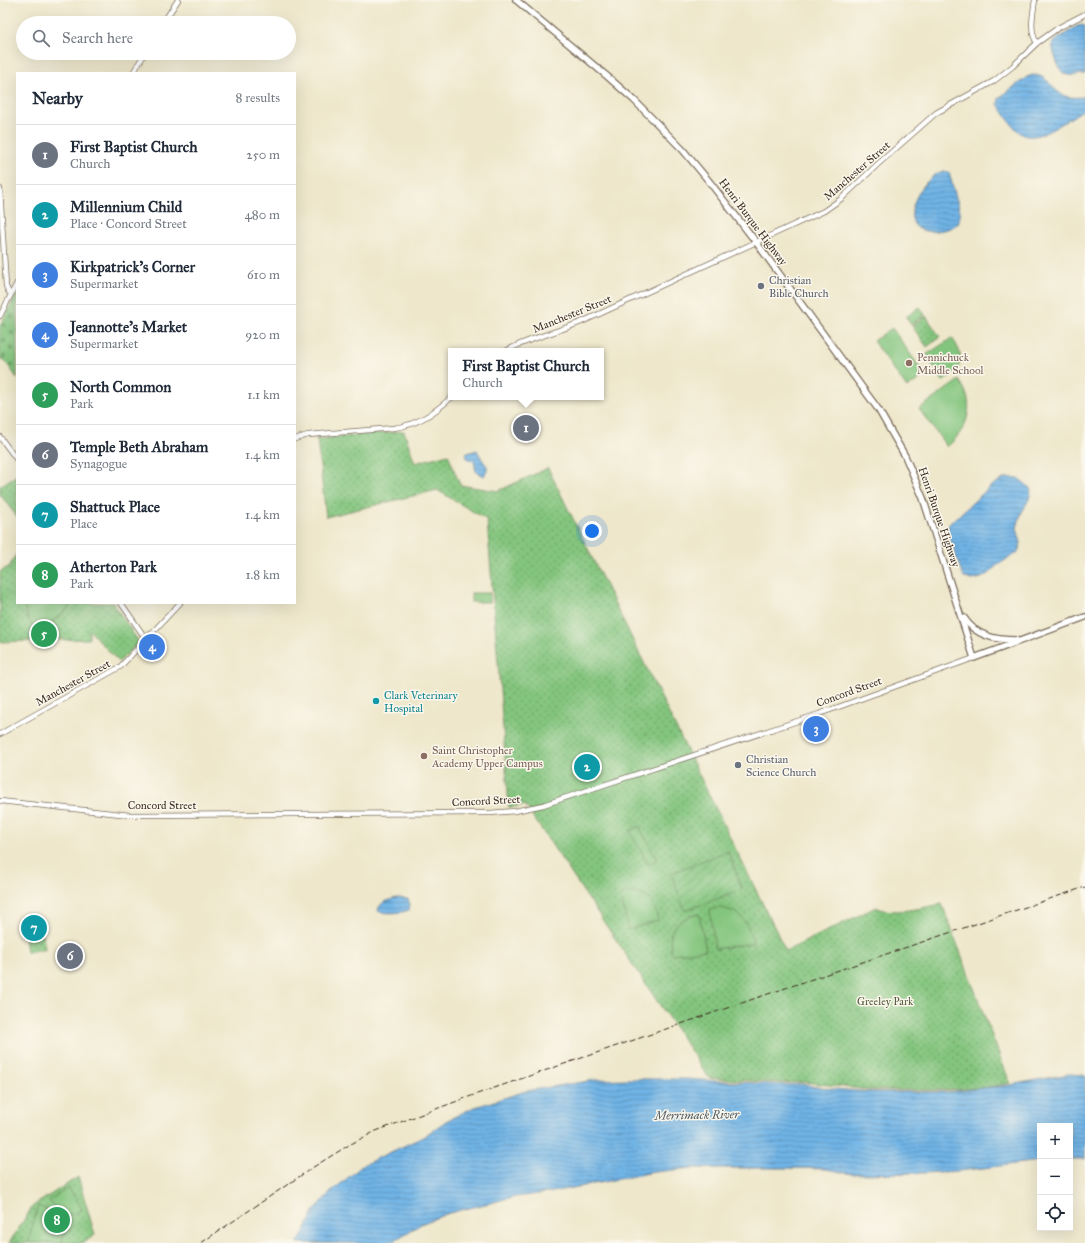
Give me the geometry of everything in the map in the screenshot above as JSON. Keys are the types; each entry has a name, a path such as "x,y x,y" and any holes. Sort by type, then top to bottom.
{"main road":[{"path":"168,16 178,0"},
{"name":"Henri Burque Highway","path":"516,0 608,77 659,125 691,159 756,242 878,408 898,442 912,470 923,498 974,658"},
{"path":"1035,0 1032,29 1037,43"},
{"name":"Manchester Street","path":"513,348 586,320 834,205 936,113 994,81 1013,66 1037,43 1058,28 1085,14"},
{"path":"134,72 141,60"},
{"path":"0,190 6,286 11,294"},
{"path":"0,316 16,285"},
{"path":"296,439 308,435 404,426 426,418 448,400"},
{"path":"0,437 16,459"},
{"path":"122,604 146,639"},
{"name":"Manchester Street","path":"0,734 113,672 126,661 179,604"},
{"path":"960,613 973,628 983,635 1000,640 1022,640"},
{"name":"Concord Street","path":"0,801 130,815 482,813 515,811 543,805 805,719 1085,617"}],"green space":[{"path":"16,295 16,377 5,361 0,358 0,326"},
{"path":"920,307 925,315 911,325 906,317"},
{"path":"926,316 940,337 927,347 912,326"},
{"path":"892,328 925,375 907,388 873,341"},
{"path":"952,338 961,357 960,362 955,372 943,381 926,355"},
{"path":"959,380 965,389 968,398 968,416 960,432 947,447 919,409"},
{"name":"Greeley Park","path":"404,431 415,463 448,454 460,485 498,491 548,468 786,951 876,907 883,910 899,911 942,904 1010,1083 982,1088 947,1090 870,1090 804,1082 782,1083 709,1078 525,805 509,807 487,520 437,490 326,517 317,439"},
{"path":"16,476 16,516 0,494 0,486"},
{"path":"16,555 16,604 114,604 139,642 119,662 89,630 89,639 0,642 0,572 9,567"},
{"path":"471,593 490,593 490,602 471,602"},
{"path":"25,604 66,604 69,608 38,633 28,619"},
{"path":"639,826 657,860 648,864 630,831"},
{"path":"728,851 742,889 685,911 671,873"},
{"path":"628,893 641,894 649,900 654,908 658,920 628,930 621,896"},
{"path":"718,908 732,911 742,918 749,929 753,943 715,949 710,910"},
{"path":"699,914 706,950 672,954 671,938 674,927 684,919"},
{"path":"43,935 45,949 27,952 25,938"},
{"path":"78,1177 95,1235 83,1243 9,1243 33,1206"},
{"path":"69,1188 82,1209 72,1214 64,1214 49,1200"},
{"path":"38,1206 55,1215 62,1223 62,1243 28,1242"}],"water":[{"path":"1077,26 1085,26 1085,74 1067,75 1058,65 1053,49 1053,42"},
{"path":"1032,75 1043,78 1063,95 1071,97 1085,97 1085,109 1057,127 1042,134 1027,136 1023,134 1011,123 998,104 999,98 1027,77"},
{"path":"944,171 949,173 960,211 959,222 951,228 945,230 922,230 914,224 912,216 913,205 918,194 926,183 935,175"},
{"path":"477,450 487,466 487,471 484,476 476,472 474,461 468,459 466,456 467,453"},
{"path":"1005,478 1018,478 1031,490 1029,499 1021,514 1017,528 1021,543 1018,552 996,566 989,574 981,578 972,580 965,578 962,574 947,530 949,524 991,486"},
{"path":"396,898 408,899 410,904 409,910 394,913 378,911 382,904"},
{"name":"Merrimack River","path":"1069,1074 1085,1075 1085,1159 1073,1159 1073,1123 1037,1123 1037,1161 959,1171 921,1173 851,1174 826,1169 789,1168 693,1168 654,1172 547,1193 514,1197 449,1213 423,1223 390,1243 297,1243 315,1210 320,1204 331,1192 363,1165 423,1137 446,1121 472,1108 526,1091 595,1080 626,1079 687,1079 785,1085 803,1084 820,1088 871,1092 948,1092 1010,1085"}],"railway":[{"path":"201,1243 315,1166 349,1145 376,1131 474,1095 1085,887"}],"place":[{"name":"Christian Bible Church","path":"761,286"},
{"name":"Pennichuck Middle School","path":"909,363"},
{"name":"First Baptist Church","path":"526,428"},
{"name":"North Common","path":"44,634"},
{"name":"Jeannotte's Market","path":"152,647"},
{"name":"Clark Veterinary Hospital","path":"376,701"},
{"name":"Kirkpatrick's Corner","path":"816,729"},
{"name":"Saint Christopher Academy Upper Campus","path":"424,756"},
{"name":"Christian Science Church","path":"738,765"},
{"name":"Millennium Child","path":"587,767"},
{"name":"Shattuck Place","path":"34,928"},
{"name":"Temple Beth Abraham","path":"70,956"},
{"name":"Atherton Park","path":"57,1220"}]}
